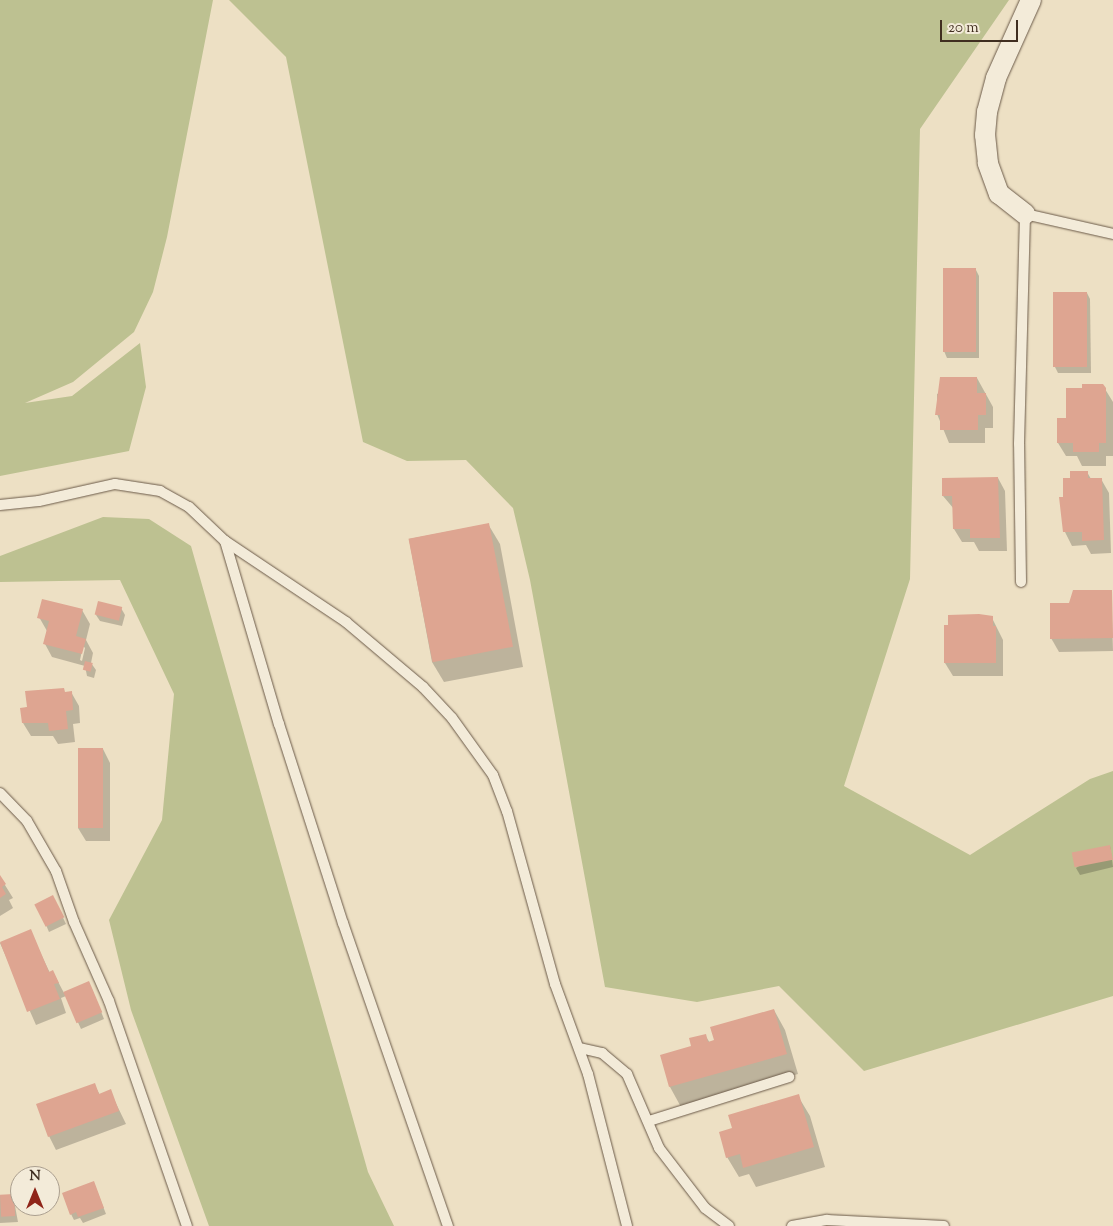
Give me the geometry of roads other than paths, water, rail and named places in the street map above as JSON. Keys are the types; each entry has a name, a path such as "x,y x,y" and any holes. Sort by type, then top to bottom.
{"street":[{"path":"1025,214 999,194 988,163 985,135 987,112 996,78 1031,0"}],"lane":[{"path":"1021,582 1019,444 1025,214 1113,234"},
{"path":"0,505 39,501 115,484 138,486 160,491 189,507 225,541 346,622 423,687 474,745 493,775 507,811 555,984 580,1048 627,1226"},
{"path":"225,541 279,724 343,922 448,1226"},
{"path":"0,792 27,821 56,871 74,922 109,1001 187,1226"},
{"path":"580,1048 602,1053 627,1074 649,1121 659,1148 705,1208 729,1226"},
{"path":"649,1121 789,1077"},
{"path":"792,1226 827,1220 944,1226"}]}
